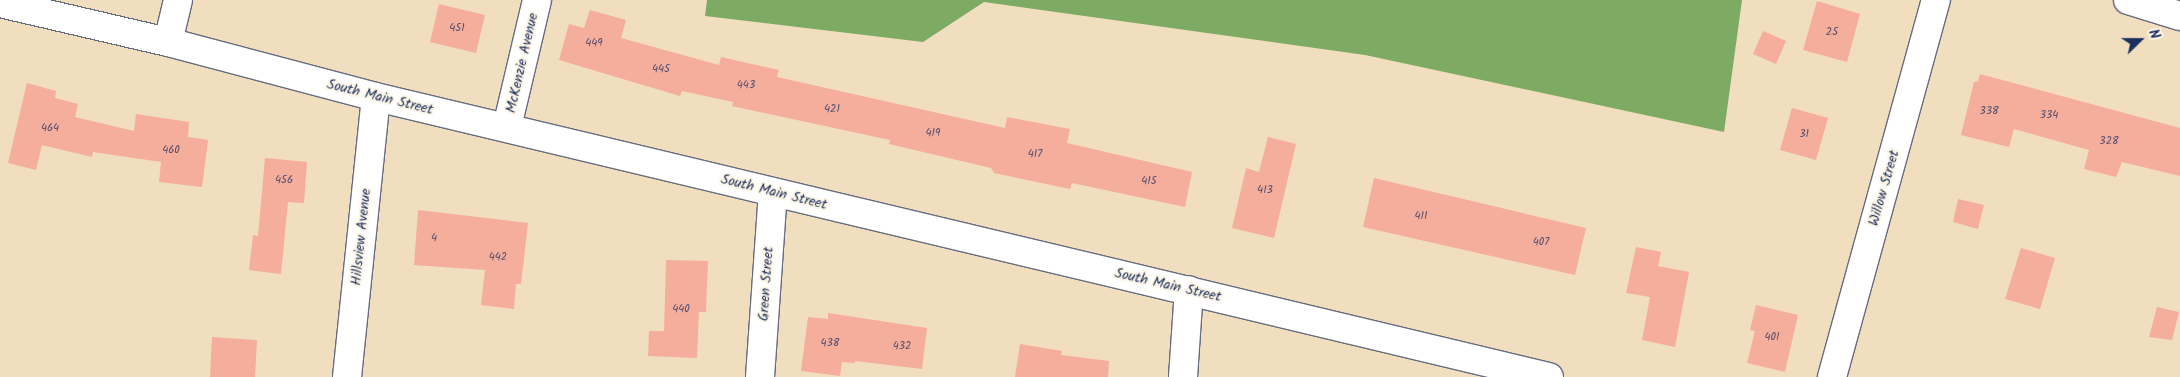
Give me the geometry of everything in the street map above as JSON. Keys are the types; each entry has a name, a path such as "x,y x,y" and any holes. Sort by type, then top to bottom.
{"street":[{"path":"168,42 178,0"},
{"name":"McKenzie Avenue","path":"507,127 537,0"},
{"name":"Willow Street","path":"1832,377 1936,0"},
{"path":"2128,0 2180,16"},
{"name":"South Main Street","path":"0,3 168,42 376,97 1549,377"},
{"name":"Hillsview Avenue","path":"346,377 376,97"},
{"name":"Green Street","path":"760,377 773,192"},
{"path":"1183,377 1189,290"}],"green space":[{"path":"707,0 1742,0 1724,132 1365,55 984,2 923,42 705,16"}],"building":[{"path":"1817,1 1860,14 1847,62 1803,50"},
{"path":"439,4 485,15 476,53 430,42"},
{"path":"590,10 626,20 621,38 719,65 721,57 779,70 777,77 1005,128 1007,117 1070,129 1067,143 1192,172 1185,207 1072,183 1070,189 994,173 991,168 889,144 890,140 732,106 733,102 682,91 680,96 559,60 569,24 584,28"},
{"path":"1763,31 1786,41 1776,64 1753,54"},
{"path":"1980,74 2180,128 2180,176 2122,162 2116,177 2084,169 2089,150 2014,129 2009,147 1961,135 1974,82 1978,81"},
{"path":"27,83 56,91 55,98 78,104 75,117 134,131 136,114 189,122 188,137 208,140 202,187 159,182 161,162 93,152 92,157 42,145 36,170 8,163"},
{"path":"1792,108 1828,118 1816,160 1780,150"},
{"path":"1268,137 1296,144 1274,238 1232,228 1246,168 1259,172"},
{"path":"265,158 307,162 304,203 288,202 281,274 249,270 253,235 258,236"},
{"path":"1374,178 1586,228 1575,275 1363,227"},
{"path":"1958,199 1984,205 1978,229 1953,222"},
{"path":"418,210 528,223 521,284 516,284 514,309 481,305 485,270 414,265"},
{"path":"1636,247 1661,252 1658,266 1689,272 1675,347 1642,340 1650,297 1626,293"},
{"path":"2021,248 2055,258 2040,309 2005,299"},
{"path":"666,260 708,261 706,312 699,312 697,358 648,356 649,331 664,331"},
{"path":"1756,305 1798,315 1785,372 1747,363 1755,331 1750,330"},
{"path":"2157,307 2179,312 2172,340 2149,337"},
{"path":"828,313 927,328 922,369 855,361 855,363 842,362 840,376 801,371 808,317 828,319"},
{"path":"212,337 257,340 255,377 210,377"},
{"path":"1020,344 1062,351 1061,355 1109,361 1108,377 1015,377"}]}
